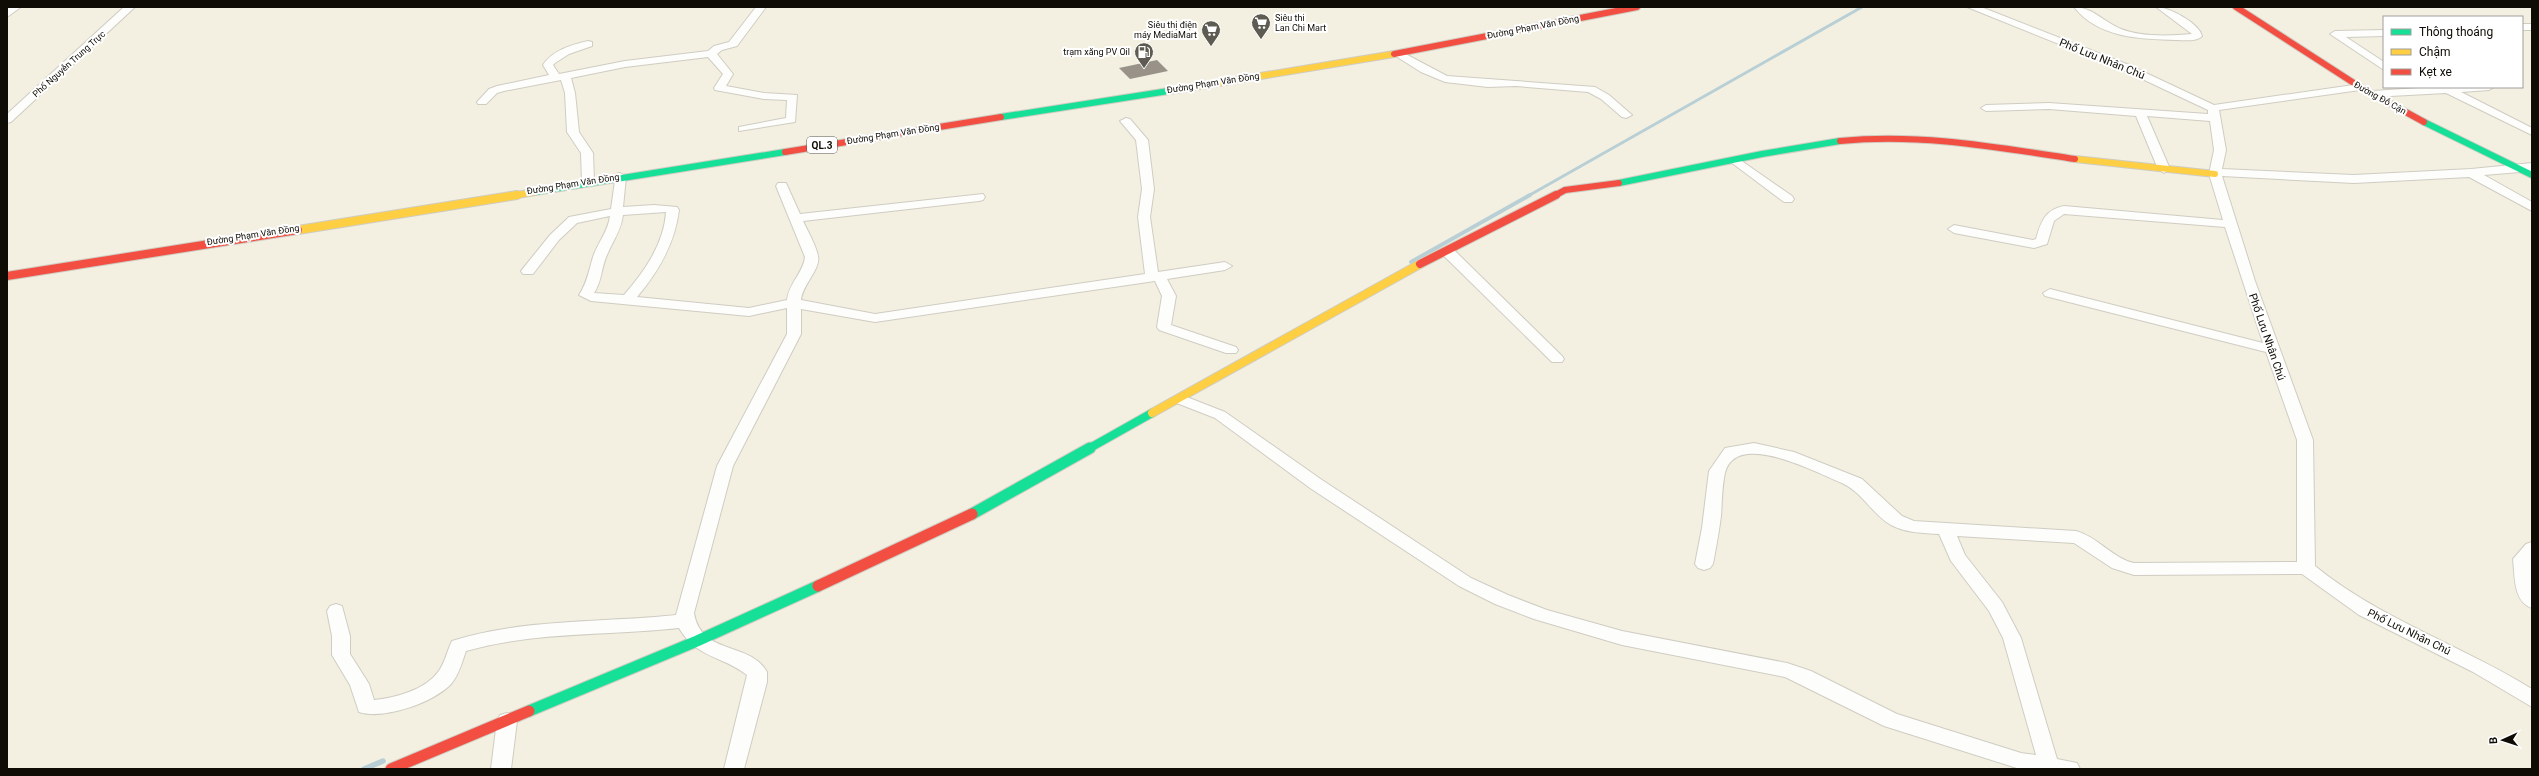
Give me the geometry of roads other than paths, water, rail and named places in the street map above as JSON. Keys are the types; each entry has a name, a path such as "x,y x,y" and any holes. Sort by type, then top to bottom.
{"main road":[{"name":"Đường Phạm Văn Đồng","path":"7,276 588,181 1398,53 1636,7"},
{"name":"Đường Đỗ Cận","path":"2236,7 2372,94 2532,175"},
{"path":"391,769 507,721 691,631 958,522 1179,399 1372,289 1565,190 1621,183 1736,160 1866,138 1922,138 1956,140 2086,161 2215,173"}],"street":[{"path":"7,14 16,7"},
{"name":"Phố Nguyễn Trung Trực","path":"7,120 130,7"},
{"path":"482,102 496,89 624,64 711,54 718,48 733,44 761,7"},
{"name":"Phố Lưu Nhân Chú","path":"1973,7 2125,67 2214,113 2220,150 2215,173 2271,349 2305,440 2306,568 2349,602 2402,630 2473,664 2532,699"},
{"path":"2079,7 2110,30 2132,36 2197,36 2196,31 2161,7"},
{"path":"2383,33 2335,34 2383,67"},
{"path":"588,44 559,55 550,60 548,65 560,77 570,93 573,132 587,153 588,181"},
{"path":"1398,53 1425,70 1445,79 1488,84 1516,83 1591,89 1605,97 1626,115"},
{"path":"711,54 728,74 719,88 764,96 793,97 791,120 743,129"},
{"path":"1986,108 2049,106 2140,112 2214,113 2360,87"},
{"path":"2372,94 2420,89 2449,90 2476,88"},
{"path":"2449,90 2532,132"},
{"path":"2140,112 2164,169"},
{"path":"1126,121 1142,140 1148,189 1144,217 1156,278 1169,296 1164,327 1231,350"},
{"path":"1736,160 1788,199"},
{"path":"2215,173 2338,179 2471,174 2532,167"},
{"path":"2471,174 2532,207"},
{"path":"620,177 615,228 600,256 592,286 586,295 591,298 749,312 794,303 875,318 1156,278 1225,266"},
{"path":"691,631 685,612 720,479 794,334 797,325 794,303 796,289 812,263 812,257 782,186"},
{"path":"796,218 979,197"},
{"path":"528,271 547,246 574,219 629,210 673,210 667,238 652,268 627,300"},
{"path":"1954,229 2034,244 2042,241 2051,214 2055,210 2230,224"},
{"path":"1447,251 1557,359"},
{"path":"2050,293 2271,349"},
{"path":"1179,399 1220,415 1316,484 1466,582 1490,595 1516,606 1612,635 1787,670 1804,676 1891,720 2021,761 2070,769"},
{"path":"1704,564 1711,528 1717,471 1731,452 1749,448 1794,456 1856,483 1903,524 1946,530 2076,537 2090,542 2116,563 2134,569 2306,568"},
{"path":"1946,530 1957,558 1996,607 2012,638 2049,766"},
{"path":"2532,548 2522,559 2527,596 2532,601"},
{"path":"336,611 341,636 341,655 359,684 366,706 376,709 396,703 437,685 445,679 459,646 473,641 537,631 640,626 691,631 749,664 757,672 757,682 735,758 734,769"},
{"path":"501,769 507,721"}],"waterway":[{"path":"1528,196 1862,7"},
{"path":"1411,262 1530,195"},
{"path":"364,769 383,761"}],"place":[{"name":"Siêu thị Lan Chi Mart","path":"1261,40"},
{"name":"Siêu thị điện máy MediaMart","path":"1211,47"},
{"name":"trạm xăng PV Oil","path":"1144,69"}]}
